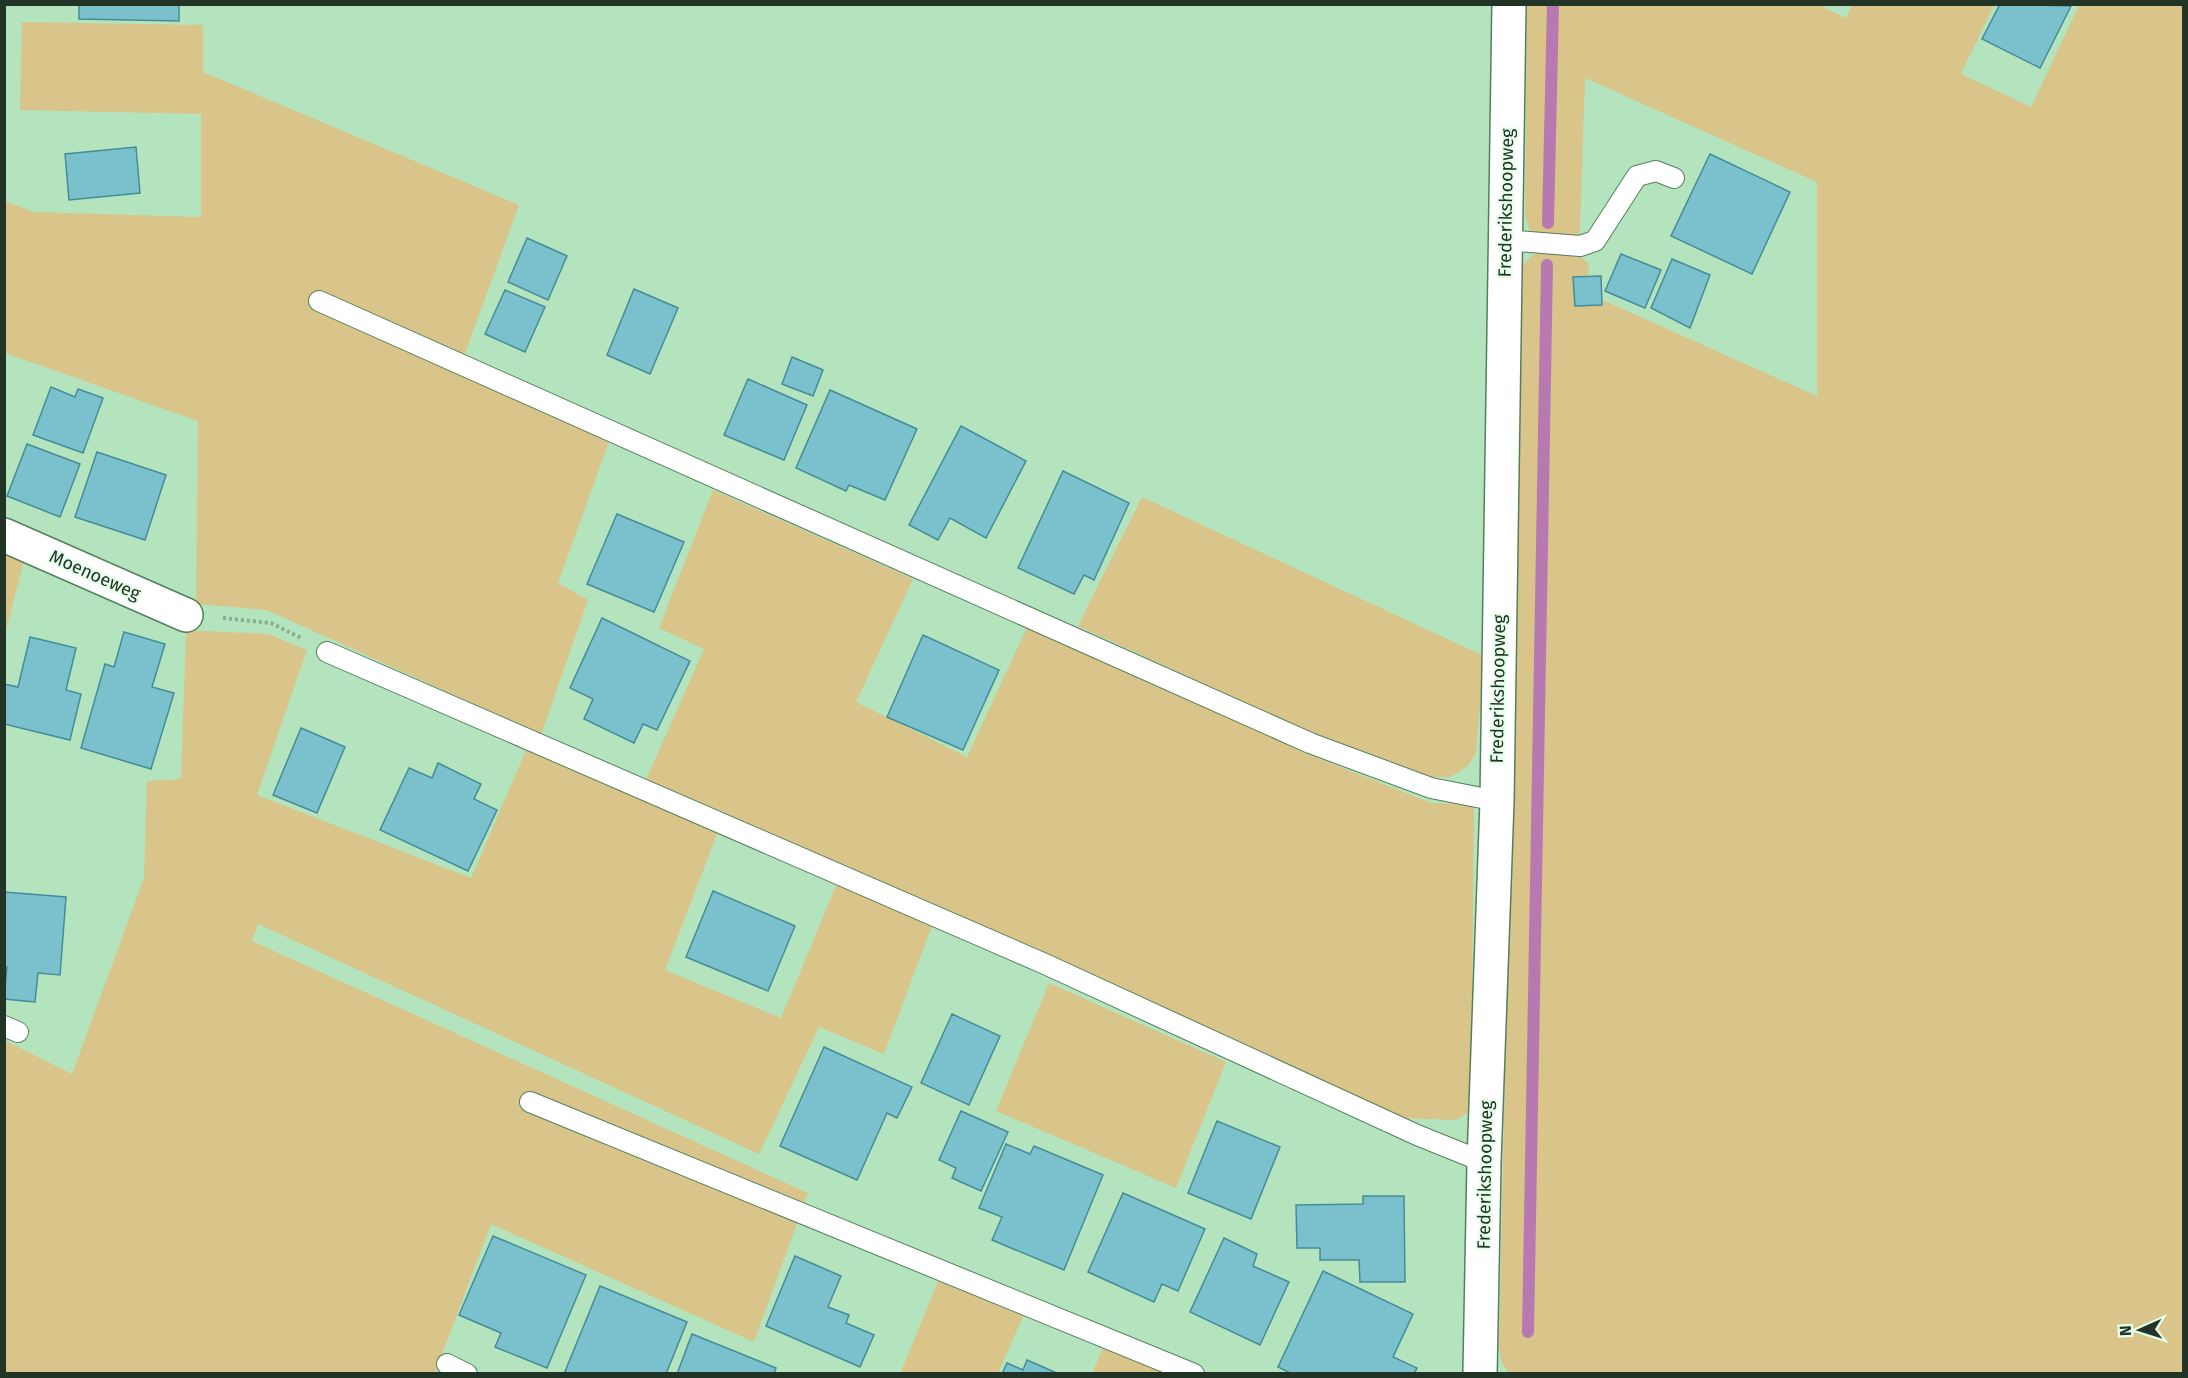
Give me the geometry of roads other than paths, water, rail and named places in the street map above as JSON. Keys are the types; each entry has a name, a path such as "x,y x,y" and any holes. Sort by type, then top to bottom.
{"street":[{"name":"Frederikshoopweg","path":"1480,1374 1484,1162 1497,801 1509,4"},
{"name":"Moenoeweg","path":"4,535 186,615"}],"lane":[{"path":"1505,240 1580,246 1595,241 1637,176 1656,171 1674,178"},
{"path":"319,301 1310,743 1431,788 1497,801"},
{"path":"327,652 1045,964 1417,1135 1484,1162"},
{"path":"530,1102 1194,1374"},
{"path":"447,1364 466,1374"}],"waterway":[{"path":"1548,223 1553,4"},
{"path":"1528,1332 1547,265"}]}
